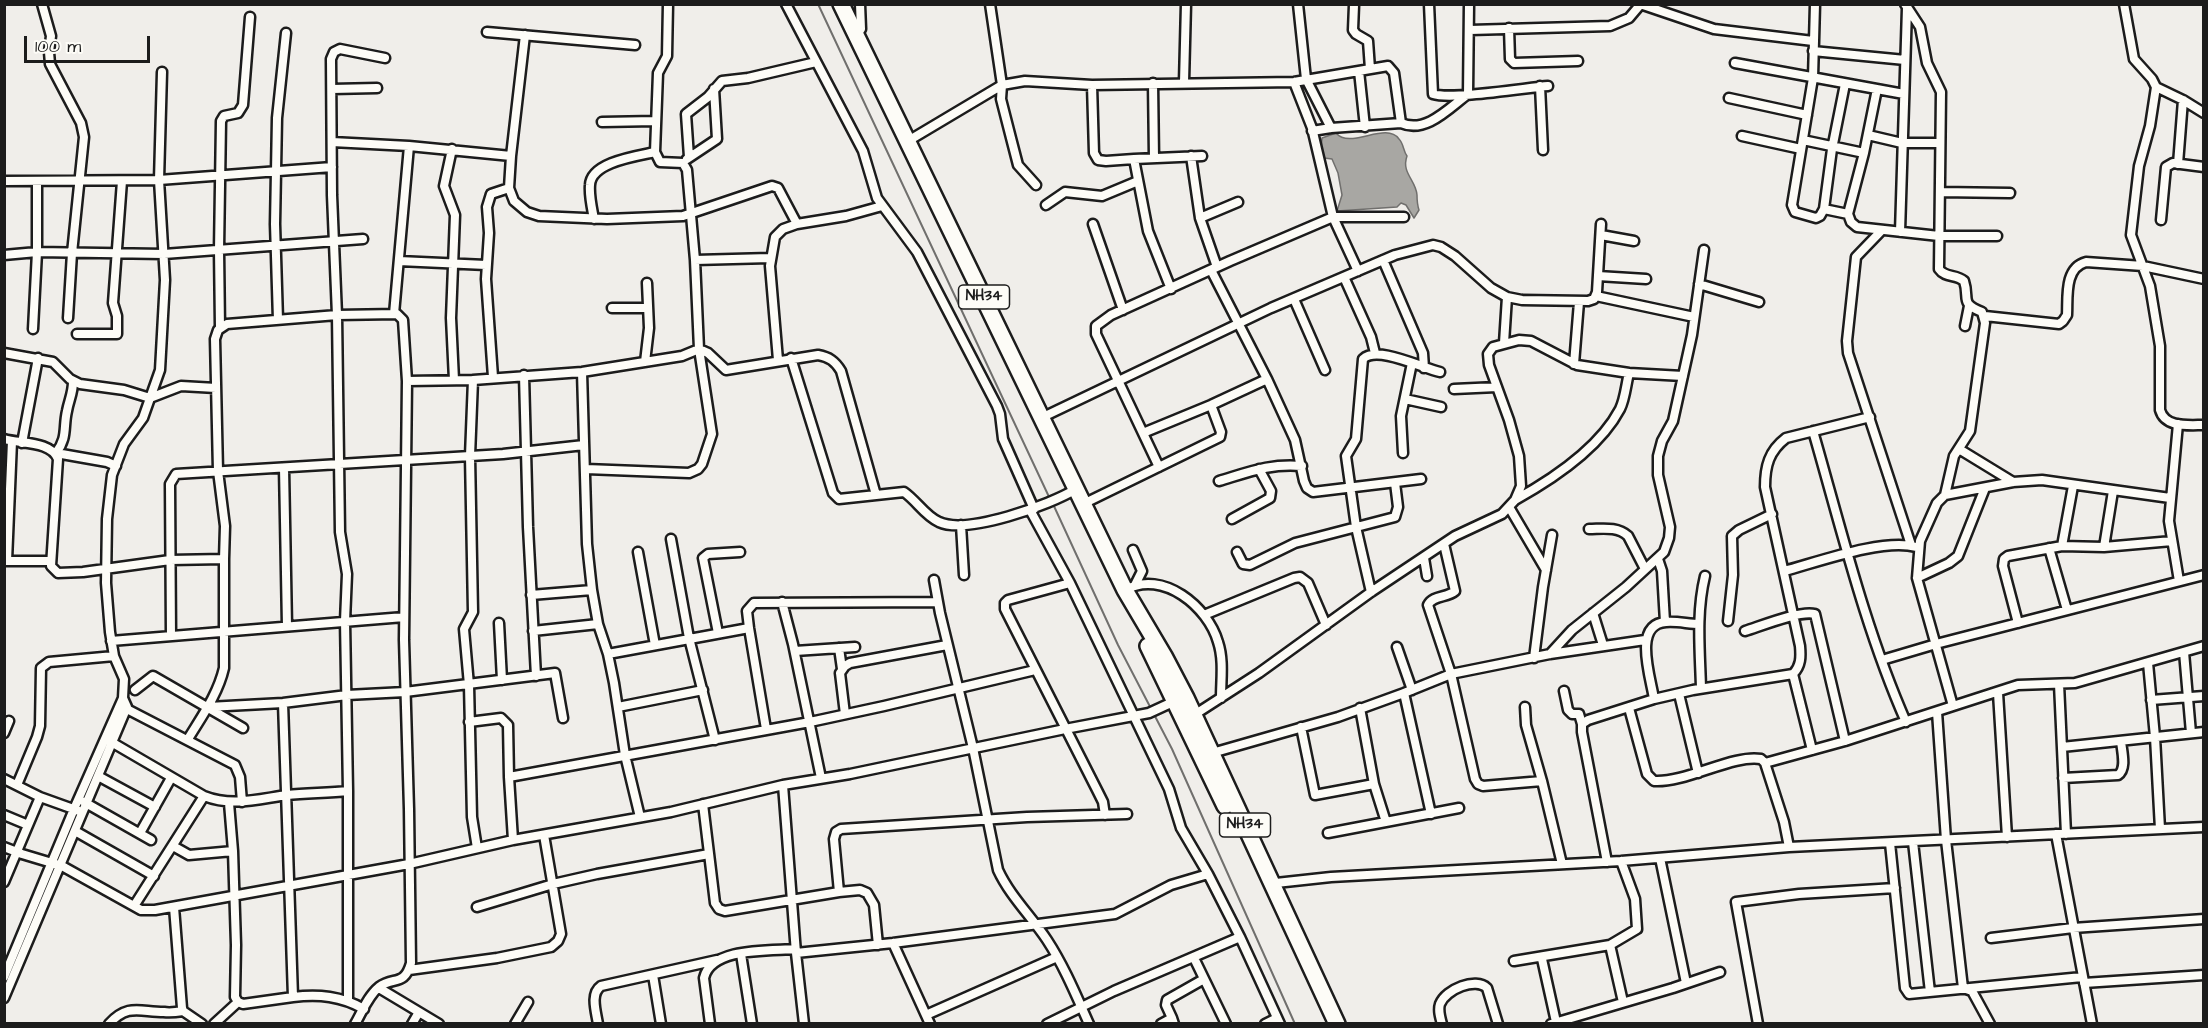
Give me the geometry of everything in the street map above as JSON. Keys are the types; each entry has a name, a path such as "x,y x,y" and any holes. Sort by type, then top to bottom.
{"highway":[{"name":"NH34","path":"841,4 1083,504 1130,588 1135,617 1171,704 1264,888 1325,1023"},
{"name":"NH34","path":"1135,609 1164,656 1194,715 1337,1023"}],"street":[{"path":"42,4 51,36 50,64 83,129 84,144 72,254 68,318"},
{"path":"668,4 667,56 658,73 655,121 655,152 657,159 662,163 686,160 717,139 714,89"},
{"path":"786,4 863,151 873,189 882,206 917,252 997,406 1003,439 1169,789 1181,828 1208,874 1240,937 1279,1021 1265,1023"},
{"path":"856,36 861,29 860,4"},
{"path":"990,4 1002,85 1001,99 1018,165 1036,185"},
{"path":"1184,82 1186,4"},
{"path":"1298,4 1306,79 1331,128"},
{"path":"1429,4 1432,91 1436,95 1468,94 1544,86 1542,150"},
{"path":"1468,94 1469,4"},
{"path":"1815,4 1813,78 1792,209 1795,212 1816,218 1824,209 1845,84"},
{"path":"2124,4 2134,59 2156,87 2150,126 2139,166 2130,235 2150,286 2158,332 2160,410 2162,416 2178,424 2204,425"},
{"path":"1354,5 1353,30 1368,41 1370,69"},
{"path":"1470,30 1610,26 1629,18 1640,5 1714,29 1813,41"},
{"path":"1900,232 1906,6"},
{"path":"1906,6 1920,27 1927,63 1941,92 1939,269 1944,274 1961,278 1964,281 1965,297 1969,306 1965,326"},
{"path":"188,739 221,682 224,668 225,525 218,471 215,339 220,328 222,118 238,113 243,105 250,17"},
{"path":"1509,28 1510,59 1514,63 1578,61"},
{"path":"487,32 635,45"},
{"path":"278,320 276,246 278,106 285,33"},
{"path":"525,34 509,188 514,201 527,212 539,216 594,219 692,215 776,186 797,224"},
{"path":"348,1000 345,621 347,574 340,532 331,59 333,52 340,49 385,58"},
{"path":"1813,51 1905,60"},
{"path":"586,470 689,473 698,469 702,464 712,434 699,349 692,215 686,160 686,114 703,101 718,84 728,79 748,78 816,62"},
{"path":"1735,63 1904,94"},
{"path":"908,141 1002,85 1025,81 1092,85 1294,82 1388,66 1393,70 1401,123"},
{"path":"1359,71 1365,127"},
{"path":"4,998 6,981 51,862 78,811 123,704 124,679 114,656 111,641 106,569 107,519 112,475 124,444 143,418 160,370 165,254 159,180 162,72"},
{"path":"1294,82 1312,131 1333,217 1359,271"},
{"path":"1153,83 1154,158"},
{"path":"1092,85 1094,153 1098,160 1202,156"},
{"path":"2156,87 2204,113"},
{"path":"332,89 377,88"},
{"path":"1876,89 1864,153 1848,214 1853,225 1939,236 1997,236"},
{"path":"1312,131 1401,123 1409,127 1417,127 1427,123 1468,94"},
{"path":"1729,98 1807,115"},
{"path":"2178,164 2183,100"},
{"path":"602,122 655,121"},
{"path":"1868,135 1902,143 1940,143"},
{"path":"1742,136 1864,153"},
{"path":"332,142 452,149 511,156"},
{"path":"393,314 409,146"},
{"path":"452,149 444,186 455,215 451,318 454,380"},
{"path":"594,219 589,187 594,175 614,161 655,152"},
{"path":"1191,156 1200,218 1214,268 1237,324 1267,379 1295,440 1304,481 1310,491 1421,479"},
{"path":"1134,159 1148,231 1171,288"},
{"path":"2161,220 2164,171 2168,164 2204,167"},
{"path":"4,181 159,180 332,167"},
{"path":"77,334 117,334 116,311 112,303 122,181"},
{"path":"1046,206 1065,192 1102,196 1138,181"},
{"path":"33,329 37,252 37,182"},
{"path":"493,377 487,303 488,199 496,191 509,188"},
{"path":"1940,192 2010,193"},
{"path":"1200,218 1238,202"},
{"path":"778,360 770,258 773,244 779,233 797,224 846,216 882,206"},
{"path":"1824,209 1848,214"},
{"path":"1159,467 1096,334 1096,326 1111,315 1333,217 1404,217"},
{"path":"1093,224 1123,310"},
{"path":"1596,296 1601,224"},
{"path":"1882,230 1856,257 1846,341 1848,353 1915,546 1917,578 1953,706"},
{"path":"1601,235 1634,242"},
{"path":"4,255 37,252 165,254 363,239"},
{"path":"1042,417 1294,298 1383,260 1433,245 1442,247 1455,256 1491,288 1507,297 1522,300 1579,302 1588,301 1596,296 1694,317"},
{"path":"1550,654 1572,630 1658,559 1667,545 1670,527 1658,475 1658,456 1664,435 1673,421 1694,317 1704,250"},
{"path":"695,260 770,258"},
{"path":"1383,260 1423,353 1424,368"},
{"path":"399,261 486,265"},
{"path":"1984,316 2059,324 2067,315 2071,273 2079,264 2086,262 2143,266 2204,279"},
{"path":"1598,276 1646,279"},
{"path":"1344,277 1371,337 1375,353"},
{"path":"645,362 648,338 647,283"},
{"path":"1699,284 1759,302"},
{"path":"1504,343 1507,297"},
{"path":"1294,298 1325,370"},
{"path":"1575,364 1579,302"},
{"path":"1915,546 1937,503 1945,495 1954,456 1970,431 1984,316 1982,312 1969,306"},
{"path":"612,308 648,308"},
{"path":"220,328 227,324 337,315 393,314 403,320 407,381 404,617 411,963 403,979 379,988 355,1023"},
{"path":"1512,504 1521,486 1519,456 1489,365 1488,354 1493,347 1504,343 1531,341 1575,364 1629,373 1683,376"},
{"path":"407,381 473,380 582,372 682,356 699,349 708,353 726,370 791,358 818,355 828,357 841,371 876,495"},
{"path":"4,353 53,362 73,382 124,390 150,398 181,386 216,388"},
{"path":"1371,592 1356,527 1346,456 1356,439 1363,358 1375,353 1440,372"},
{"path":"22,443 38,358"},
{"path":"791,358 833,493 839,499 904,492 931,518 940,523 961,525 1035,508 1076,489"},
{"path":"1403,453 1401,416 1412,363"},
{"path":"582,372 587,544 592,590 598,624 608,654 625,755 639,818"},
{"path":"1194,715 1259,673 1371,592 1466,529 1502,514 1512,504 1554,478 1596,440 1620,409 1629,373"},
{"path":"524,375 536,676"},
{"path":"1143,433 1267,379"},
{"path":"473,380 470,456 472,612 464,629 469,685 471,795 477,848"},
{"path":"73,382 73,393 66,413 65,436 56,453 58,459 51,561 53,570 62,574 170,560 224,559"},
{"path":"1454,389 1497,387"},
{"path":"1405,399 1442,407"},
{"path":"1083,504 1220,437 1221,432 1211,405"},
{"path":"1582,724 1588,720 1654,699 1701,688 1793,675 1801,659 1795,616 1765,487 1766,465 1780,443 1793,435 1870,417"},
{"path":"2178,424 2169,521 2179,581"},
{"path":"1813,431 1848,554 1882,660 1906,722"},
{"path":"51,561 6,561 8,440 50,448 56,453 116,466"},
{"path":"171,636 170,484 176,474 470,456 584,445"},
{"path":"1959,449 2013,482"},
{"path":"1219,481 1282,464 1302,466"},
{"path":"284,468 287,626"},
{"path":"1232,519 1270,498 1270,491 1259,469"},
{"path":"1945,495 2013,482 2042,480 2170,498"},
{"path":"1237,552 1246,566 1295,543 1395,517 1398,507 1395,483"},
{"path":"2062,546 2073,486"},
{"path":"1917,578 1949,564 1958,556 1985,488"},
{"path":"2104,547 2113,491"},
{"path":"1512,504 1546,570"},
{"path":"1728,621 1733,575 1732,536 1739,530 1772,514"},
{"path":"961,525 964,575"},
{"path":"1589,529 1613,529 1623,532 1628,536 1645,569"},
{"path":"1534,658 1552,535"},
{"path":"672,539 689,638 715,740"},
{"path":"2018,623 2003,566 2004,559 2014,554 2062,546 2104,547 2172,541"},
{"path":"1444,544 1455,591 1431,600 1428,605 1451,674 1475,779 1483,786 1542,781"},
{"path":"1785,571 1848,554 1898,544 1915,546"},
{"path":"2049,548 2067,610"},
{"path":"1130,588 1142,571 1133,550"},
{"path":"638,552 655,645"},
{"path":"718,633 704,558 708,554 740,552"},
{"path":"1424,558 1428,576"},
{"path":"1658,559 1662,571 1665,622"},
{"path":"1882,660 2204,574"},
{"path":"1701,688 1701,592 1705,576"},
{"path":"1204,615 1300,577 1308,583 1326,625"},
{"path":"934,580 947,645 960,689 973,748 995,859 1003,881 1057,957 1089,1023"},
{"path":"1070,583 1008,600 1005,603 1005,609 1103,802 1105,815"},
{"path":"1130,588 1161,585 1187,598 1204,615 1220,646 1221,698"},
{"path":"531,595 592,590"},
{"path":"782,602 795,651 821,778"},
{"path":"766,729 747,611 754,603 938,602"},
{"path":"1593,613 1603,645"},
{"path":"1745,631 1811,613 1817,619 1845,741"},
{"path":"111,641 404,617"},
{"path":"1654,699 1645,640 1650,630 1665,622 1700,624"},
{"path":"499,623 502,680"},
{"path":"533,631 598,624"},
{"path":"608,654 749,628"},
{"path":"1212,753 1360,708 1408,692 1451,674 1550,654 1645,640"},
{"path":"842,669 850,663 947,645"},
{"path":"1765,763 1845,741 2018,685 2075,684 2204,646"},
{"path":"795,651 855,647"},
{"path":"1397,647 1408,692 1431,814"},
{"path":"839,648 845,714"},
{"path":"2184,652 2191,733"},
{"path":"17,785 40,726 41,668 49,662 114,656"},
{"path":"2148,663 2160,829"},
{"path":"509,777 810,722 1035,670"},
{"path":"208,707 405,692 555,673 563,718"},
{"path":"1793,675 1812,750"},
{"path":"135,690 153,676 243,728"},
{"path":"2059,684 2066,834"},
{"path":"618,707 703,690"},
{"path":"1564,691 1568,710 1572,714 1579,714 1582,724 1607,862"},
{"path":"1998,693 2007,837"},
{"path":"1679,694 1698,773"},
{"path":"2151,700 2204,696"},
{"path":"283,703 287,843 291,885 293,997"},
{"path":"123,704 235,765 240,777 243,802"},
{"path":"4,847 62,866 141,910 174,907 348,873 409,864 513,840 639,818 783,785 1149,713 1171,704"},
{"path":"1525,707 1526,725 1562,864"},
{"path":"1360,708 1374,784 1386,822"},
{"path":"1629,708 1647,774 1654,781 1661,782 1698,773 1748,758 1761,759 1765,763 1784,822 1789,847"},
{"path":"1937,712 1946,840 1963,988"},
{"path":"469,722 501,718 506,720 513,840"},
{"path":"4,733 9,721"},
{"path":"1301,727 1315,795 1374,784"},
{"path":"82,801 98,776 113,743 114,730"},
{"path":"2062,747 2204,732"},
{"path":"2063,778 2121,773 2123,769 2121,741"},
{"path":"113,743 204,796 229,803 287,795 348,791"},
{"path":"98,776 155,807"},
{"path":"140,833 171,778"},
{"path":"4,779 40,797 78,811"},
{"path":"783,785 795,951 804,1023"},
{"path":"134,906 204,796"},
{"path":"4,882 40,797"},
{"path":"82,801 151,840"},
{"path":"229,803 235,895 234,986 238,1002 249,1004 312,995 348,1000 364,1009"},
{"path":"704,804 715,903 719,909 724,911 860,890 872,898 878,945"},
{"path":"1328,833 1459,808"},
{"path":"6,981 62,866 75,831 78,811"},
{"path":"839,892 834,839 836,832 841,829 1127,814"},
{"path":"4,815 28,825"},
{"path":"1272,885 1331,877 1607,862 1789,847 2204,827"},
{"path":"75,831 153,876"},
{"path":"2056,834 2092,1023"},
{"path":"409,970 497,958 552,947 561,934 544,835"},
{"path":"1913,842 1930,992"},
{"path":"1890,843 1905,988 1910,994 2083,980 2204,975"},
{"path":"173,846 189,855 233,851"},
{"path":"477,907 553,884 709,854"},
{"path":"1660,858 1686,983"},
{"path":"1514,961 1610,945 1637,929 1635,899 1621,861"},
{"path":"598,1023 594,995 596,989 608,983 652,975 726,956 878,945 1115,914 1171,885 1208,874"},
{"path":"1758,1023 1736,902 1799,894 1895,888"},
{"path":"174,907 183,1011"},
{"path":"1992,938 2073,928 2204,918"},
{"path":"1047,1023 1240,937"},
{"path":"893,943 928,1019 1057,957"},
{"path":"1610,945 1623,1002"},
{"path":"741,954 752,1023"},
{"path":"1194,958 1226,1023"},
{"path":"1542,959 1554,1023 1720,972"},
{"path":"710,1023 704,978 706,971 717,960"},
{"path":"652,975 661,1023"},
{"path":"1161,1023 1173,1021 1166,1005 1167,1000 1204,979"},
{"path":"1442,1023 1439,1005 1443,999 1457,988 1477,983 1487,988 1497,1023"},
{"path":"379,988 439,1023"},
{"path":"1963,988 1972,991 1990,1023"},
{"path":"214,1023 238,1002"},
{"path":"515,1023 528,1002"},
{"path":"109,1023 122,1012 133,1009 162,1012 183,1011 202,1023"},
{"path":"412,1023 419,1012"}],"shaded area":[{"path":"1336,133 1350,139 1386,133 1393,134 1399,139 1407,156 1407,172 1416,190 1419,210 1414,218 1406,205 1401,203 1397,207 1337,211 1342,195 1338,173 1332,159 1324,158 1321,149 1322,138"}],"waterway":[{"path":"818,4 1050,499"},
{"path":"1053,504 1118,645 1172,749 1295,1024"}]}
